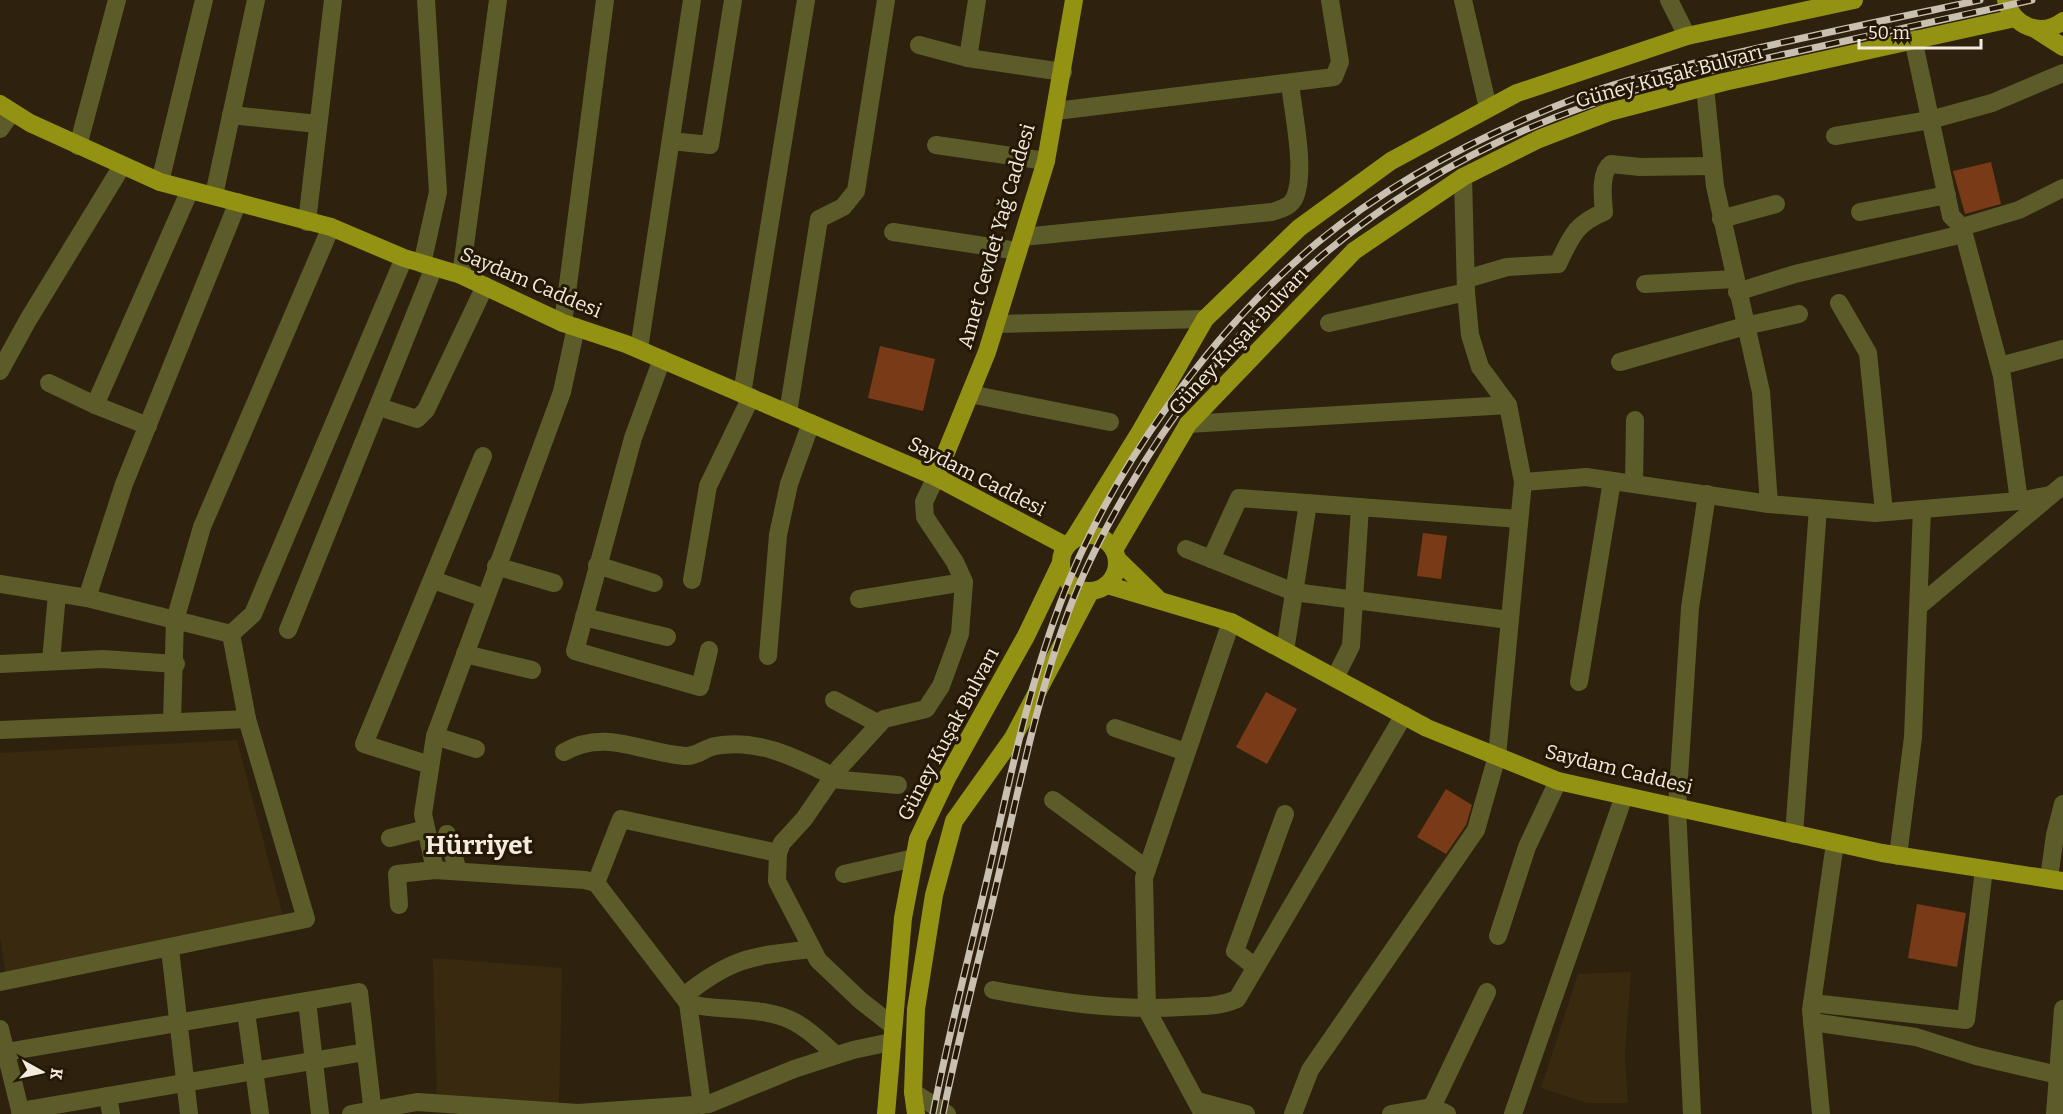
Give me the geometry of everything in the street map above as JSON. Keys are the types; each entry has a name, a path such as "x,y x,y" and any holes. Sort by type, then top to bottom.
{"main road":[{"name":"Amet Cevdet Yağ Caddesi","path":"936,477 970,394 995,324 1046,161 1074,0"},
{"name":"Güney Kuşak Bulvarı","path":"886,1114 903,918 918,839 948,776 1026,636 1066,550 1140,432 1205,319 1299,228 1391,161 1517,93 1687,36 1845,0"},
{"path":"2006,0 2015,18 2063,46"},
{"name":"Güney Kuşak Bulvarı","path":"1116,554 1188,424 1354,251 1463,177 1539,140 1609,112 1705,87 2015,18"},
{"path":"2035,29 2047,29 2063,21"},
{"name":"Saydam Caddesi","path":"6,108 78,146 160,182 331,227 404,258 461,275 569,325 662,359 936,477 1066,550"},
{"path":"1099,588 1073,587 1066,580 1066,550 1081,536 1100,537 1159,600"},
{"path":"916,1114 913,1092 916,1009 934,895 954,821 1013,738 1099,588 1113,578 1116,554"},
{"name":"Saydam Caddesi","path":"1099,588 1159,600 1231,622 1427,728 1558,781 1898,856 2056,880"}],"street":[{"path":"78,146 117,0"},
{"path":"160,182 204,0"},
{"path":"214,195 255,0"},
{"path":"307,222 333,0"},
{"path":"288,630 379,407 428,265 438,192 426,0"},
{"path":"461,275 498,0"},
{"path":"435,870 423,814 435,736 562,392 605,0"},
{"path":"639,350 692,0"},
{"path":"671,141 710,145 733,0"},
{"path":"692,580 708,486 747,395 806,0"},
{"path":"788,413 819,219 843,207 856,190 886,0"},
{"path":"968,58 977,0"},
{"path":"1056,111 1334,77 1340,62 1330,0"},
{"path":"1463,0 1488,108"},
{"path":"1669,0 1687,36"},
{"path":"1913,39 1952,216 1962,231 2000,366 2019,501"},
{"path":"919,45 968,58 1062,72"},
{"path":"1835,136 1930,120 1992,103 2063,74"},
{"path":"894,232 1021,244 1272,212 1286,208 1295,197 1299,169 1290,83"},
{"path":"1705,87 1713,166 1722,219 1761,392 1769,504"},
{"path":"0,129 6,108"},
{"path":"231,115 318,124"},
{"path":"936,145 1046,161"},
{"path":"1329,323 1466,286 1507,267 1558,264 1574,231 1587,219 1604,212 1605,171 1611,164 1640,167 1713,166"},
{"path":"0,371 28,320 122,166"},
{"path":"1293,1114 1310,1070 1476,830 1497,756 1522,482 1509,405 1480,367 1470,335 1466,286 1463,177"},
{"path":"1645,284 1736,286 1795,274 1962,231 2019,210 2063,188"},
{"path":"95,405 190,190"},
{"path":"1860,212 1947,195"},
{"path":"87,598 124,484 238,202"},
{"path":"1722,219 1776,204"},
{"path":"172,721 176,664 175,620 202,527 331,227"},
{"path":"231,634 253,615 404,258"},
{"path":"379,407 417,419 426,410 485,286"},
{"path":"1839,303 1868,353 1884,512"},
{"path":"1620,362 1745,326 1799,314"},
{"path":"995,324 1205,319"},
{"path":"2000,366 2063,349"},
{"path":"662,359 633,438 575,651 700,687 709,650"},
{"path":"49,383 95,405 148,426"},
{"path":"970,394 1110,422"},
{"path":"1188,424 1509,405"},
{"path":"1634,484 1635,420"},
{"path":"768,656 778,535 789,484 811,423"},
{"path":"430,765 364,744 483,456"},
{"path":"351,1114 417,1102 578,1113 702,1105 892,1034 819,960 812,949 777,881 778,853 782,843 804,819 832,777 879,724 884,719 926,709 941,686 960,634 964,582 955,562 925,517 924,502 936,477"},
{"path":"1522,482 1586,477 1769,504 1884,512 2019,501 2056,490"},
{"path":"1579,682 1612,481"},
{"path":"1919,606 2056,490"},
{"path":"1692,1114 1677,808 1690,608 1707,495"},
{"path":"1210,559 1239,498 1519,519"},
{"path":"1285,651 1308,503"},
{"path":"1335,678 1352,646 1360,507"},
{"path":"1794,834 1818,508"},
{"path":"1898,856 1913,737 1922,509"},
{"path":"1186,549 1294,592 1509,620"},
{"path":"597,565 654,583"},
{"path":"496,566 554,583"},
{"path":"433,580 485,598"},
{"path":"859,599 964,582"},
{"path":"0,584 87,598 231,634"},
{"path":"51,661 57,594"},
{"path":"584,617 668,637"},
{"path":"1231,622 1144,878 1147,1010 1200,1108 1246,1114"},
{"path":"0,982 170,949 306,919 247,719 231,634"},
{"path":"465,654 532,669"},
{"path":"0,664 103,659 176,664"},
{"path":"834,700 879,724"},
{"path":"993,990 1069,1005 1147,1010 1223,1005 1237,999 1404,715"},
{"path":"0,730 247,719"},
{"path":"1114,728 1186,752"},
{"path":"435,736 476,749"},
{"path":"564,752 582,742 605,741 688,757 714,747 746,744 775,750 832,777 898,785"},
{"path":"1498,936 1527,846 1558,781"},
{"path":"1513,1114 1624,796"},
{"path":"1053,800 1147,869"},
{"path":"2056,880 2055,835 2063,804"},
{"path":"1255,967 1235,951 1285,814"},
{"path":"597,883 621,819 778,853"},
{"path":"390,838 426,829"},
{"path":"447,834 458,871"},
{"path":"1821,1114 1812,1003 1835,843"},
{"path":"844,874 914,858"},
{"path":"1812,1003 1966,1020 1984,869"},
{"path":"399,905 397,874 435,870 458,871 585,880 597,883 686,1000 702,1105"},
{"path":"170,949 189,1114"},
{"path":"686,1000 708,977 730,964 761,955 812,949"},
{"path":"6,1052 359,992 372,1112"},
{"path":"1391,1114 1440,1110 1487,992"},
{"path":"686,1000 787,1017 805,1026 836,1055"},
{"path":"308,1001 320,1114"},
{"path":"2055,1114 2063,1009"},
{"path":"246,1012 261,1114"},
{"path":"1812,1022 1916,1037 1976,1056 2058,1075"},
{"path":"0,1029 21,1112 365,1052"},
{"path":"913,1092 947,1114"},
{"path":"108,1096 111,1114"}],"shaded area":[{"path":"237,740 284,920 6,976 0,937 0,753"},
{"path":"433,958 562,968 559,1105 437,1105"},
{"path":"1631,972 1625,1055 1628,1103 1587,1103 1541,1088 1578,974"}],"building":[{"path":"1991,162 2001,204 1965,214 1953,171"},
{"path":"880,346 935,359 923,411 868,398"},
{"path":"1423,533 1447,536 1441,579 1417,576"},
{"path":"1266,692 1297,709 1267,764 1236,747"},
{"path":"1446,789 1472,805 1466,825 1446,854 1417,837"},
{"path":"1917,904 1966,913 1957,967 1908,958"}],"railway":[{"path":"933,1114 1020,734 1038,668 1060,604 1080,554 1135,455 1167,407 1239,318 1318,242 1377,198 1441,160 1542,112 1593,92 1663,71 1980,0"},
{"path":"943,1114 1029,743 1047,676 1075,594 1113,516 1171,421 1217,361 1268,305 1323,255 1383,209 1447,169 1514,135 1586,106 1664,82 1742,63 2032,0"}],"district":[{"name":"Hürriyet","path":"479,845"}]}
